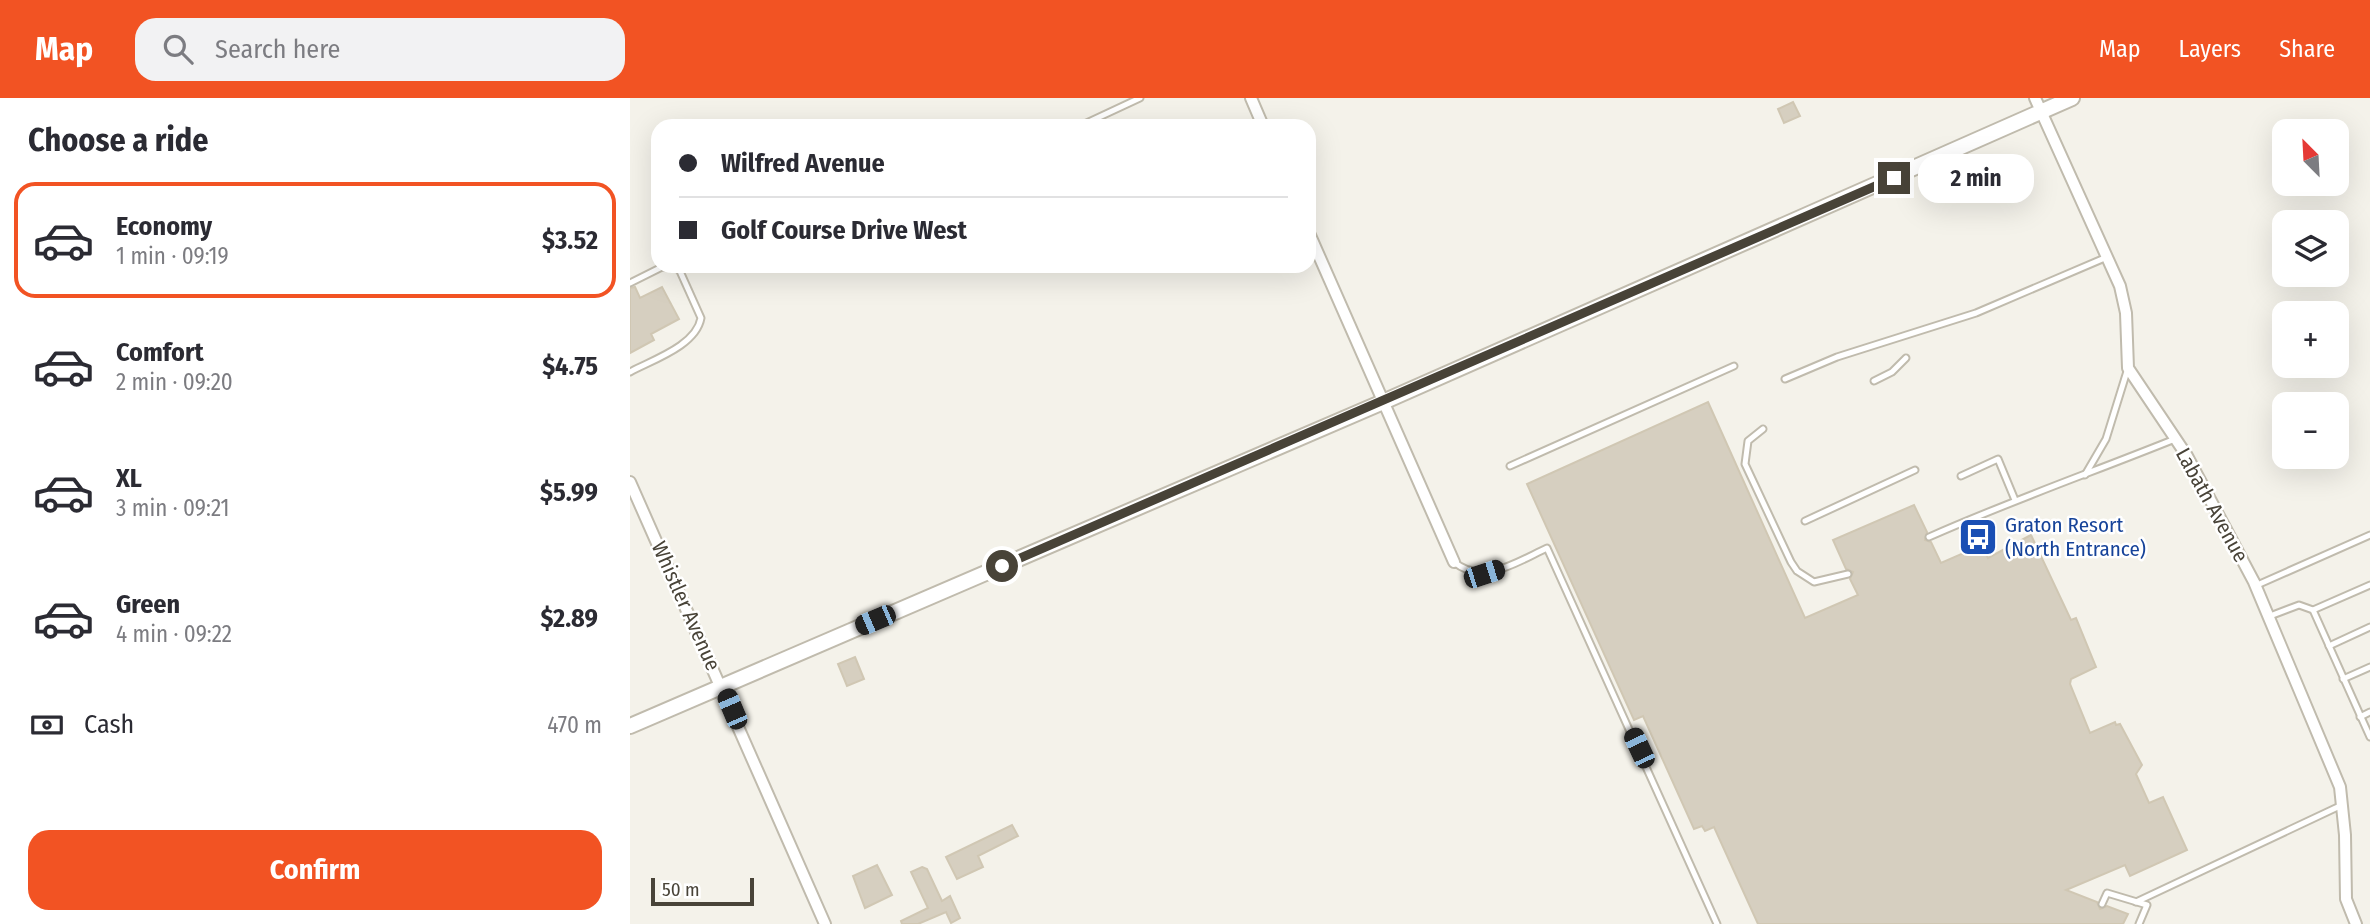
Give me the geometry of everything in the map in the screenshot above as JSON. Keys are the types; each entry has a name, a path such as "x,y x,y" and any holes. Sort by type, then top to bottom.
{"street":[{"path":"1251,98 1260,119"},
{"path":"630,726 1383,402 2038,105 2072,98"},
{"path":"2038,105 2120,286 2126,313 2127,368"},
{"path":"1316,249 1454,562"},
{"name":"Labath Avenue","path":"2127,368 2175,439 2270,616 2340,787 2346,899 2356,924"},
{"name":"Whistler Avenue","path":"630,482 722,685 825,924"}],"lane":[{"path":"1095,119 1140,98"},
{"path":"1785,379 1837,357 1976,313 2107,257"},
{"path":"630,283 651,272"},
{"path":"630,372 690,339 700,326 702,318 681,273"},
{"path":"1874,381 1892,372 1906,358"},
{"path":"1510,466 1734,366"},
{"path":"2084,476 2106,439 2127,368"},
{"path":"1762,429 1748,441 1745,464 1791,562 1797,571 1814,582 1848,574"},
{"path":"1929,537 2015,500 2084,476 2175,439"},
{"path":"1961,476 1998,460 2015,500"},
{"path":"1805,521 1915,470"},
{"path":"2255,586 2370,535"},
{"path":"1454,562 1466,572 1484,574 1547,548 1717,924"},
{"path":"2270,616 2299,605 2314,610 2370,585"},
{"path":"2314,610 2370,737"},
{"path":"2329,646 2370,627"},
{"path":"2343,679 2370,667"},
{"path":"2360,717 2370,712"},
{"path":"2136,902 2342,805"},
{"path":"2102,904 2107,893 2147,905 2139,924"}],"building":[{"path":"1793,102 1800,116 1784,123 1778,109"},
{"path":"635,287 640,298 662,287 679,319 651,334 654,340 630,353 630,288"},
{"path":"1708,402 1805,618 1858,595 1850,579 1853,572 1846,569 1833,540 1914,505 1927,532 1925,540 1931,542 1941,563 1982,545 1988,558 2031,535 2071,620 2076,618 2096,667 2071,679 2070,684 2090,733 2115,722 2116,725 2120,724 2142,765 2136,774 2149,803 2163,797 2187,850 2130,876 2125,865 2066,890 2097,902 2100,909 2107,906 2128,914 2123,924 1758,924 1714,827 1705,831 1702,826 1694,829 1643,716 1634,720 1527,484"},
{"path":"855,657 864,679 847,686 838,664"},
{"path":"1012,825 1018,836 978,856 983,867 957,879 946,857"},
{"path":"877,865 892,895 865,908 853,876"},
{"path":"922,867 927,869 942,901 950,896 960,918 951,923 946,912 918,924 902,924 901,921 928,908 911,872"}],"place":[{"name":"Graton Resort (North Entrance)","path":"1978,537"}],"route":[{"path":"1002,566 1463,368 1894,178"}]}
